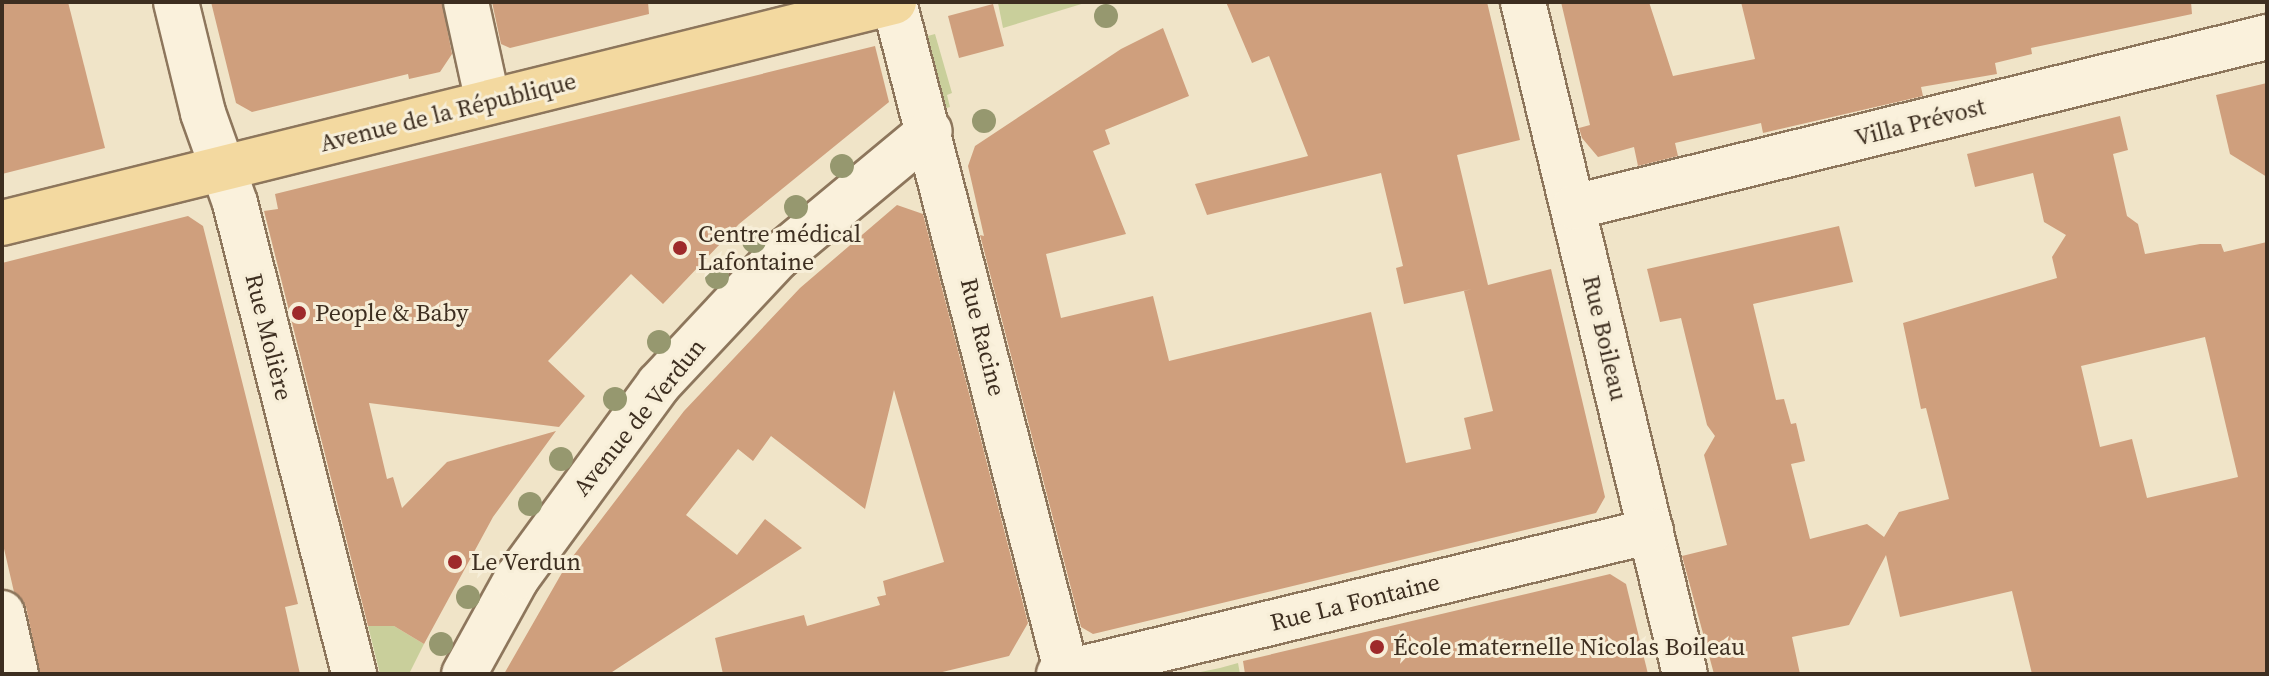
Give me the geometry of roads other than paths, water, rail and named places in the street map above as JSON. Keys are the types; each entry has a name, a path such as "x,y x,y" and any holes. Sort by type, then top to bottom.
{"main road":[{"name":"Avenue de la République","path":"2,223 894,2"}],"street":[{"name":"Rue Molière","path":"176,2 354,674"},
{"path":"466,2 488,102"},
{"name":"Rue Racine","path":"894,2 930,131 1064,673"},
{"name":"Rue Boileau","path":"1523,2 1685,674"},
{"name":"Villa Prévost","path":"1574,207 2267,37"},
{"name":"Avenue de Verdun","path":"464,674 517,578 659,384 778,257 930,131"},
{"name":"Rue La Fontaine","path":"1064,673 1651,531"},
{"path":"2,613 16,674"}],"place":[{"name":"Centre médical Lafontaine","path":"680,248"},
{"name":"People & Baby","path":"299,313"},
{"name":"Le Verdun","path":"455,562"},
{"name":"École maternelle Nicolas Boileau","path":"1377,647"}]}
